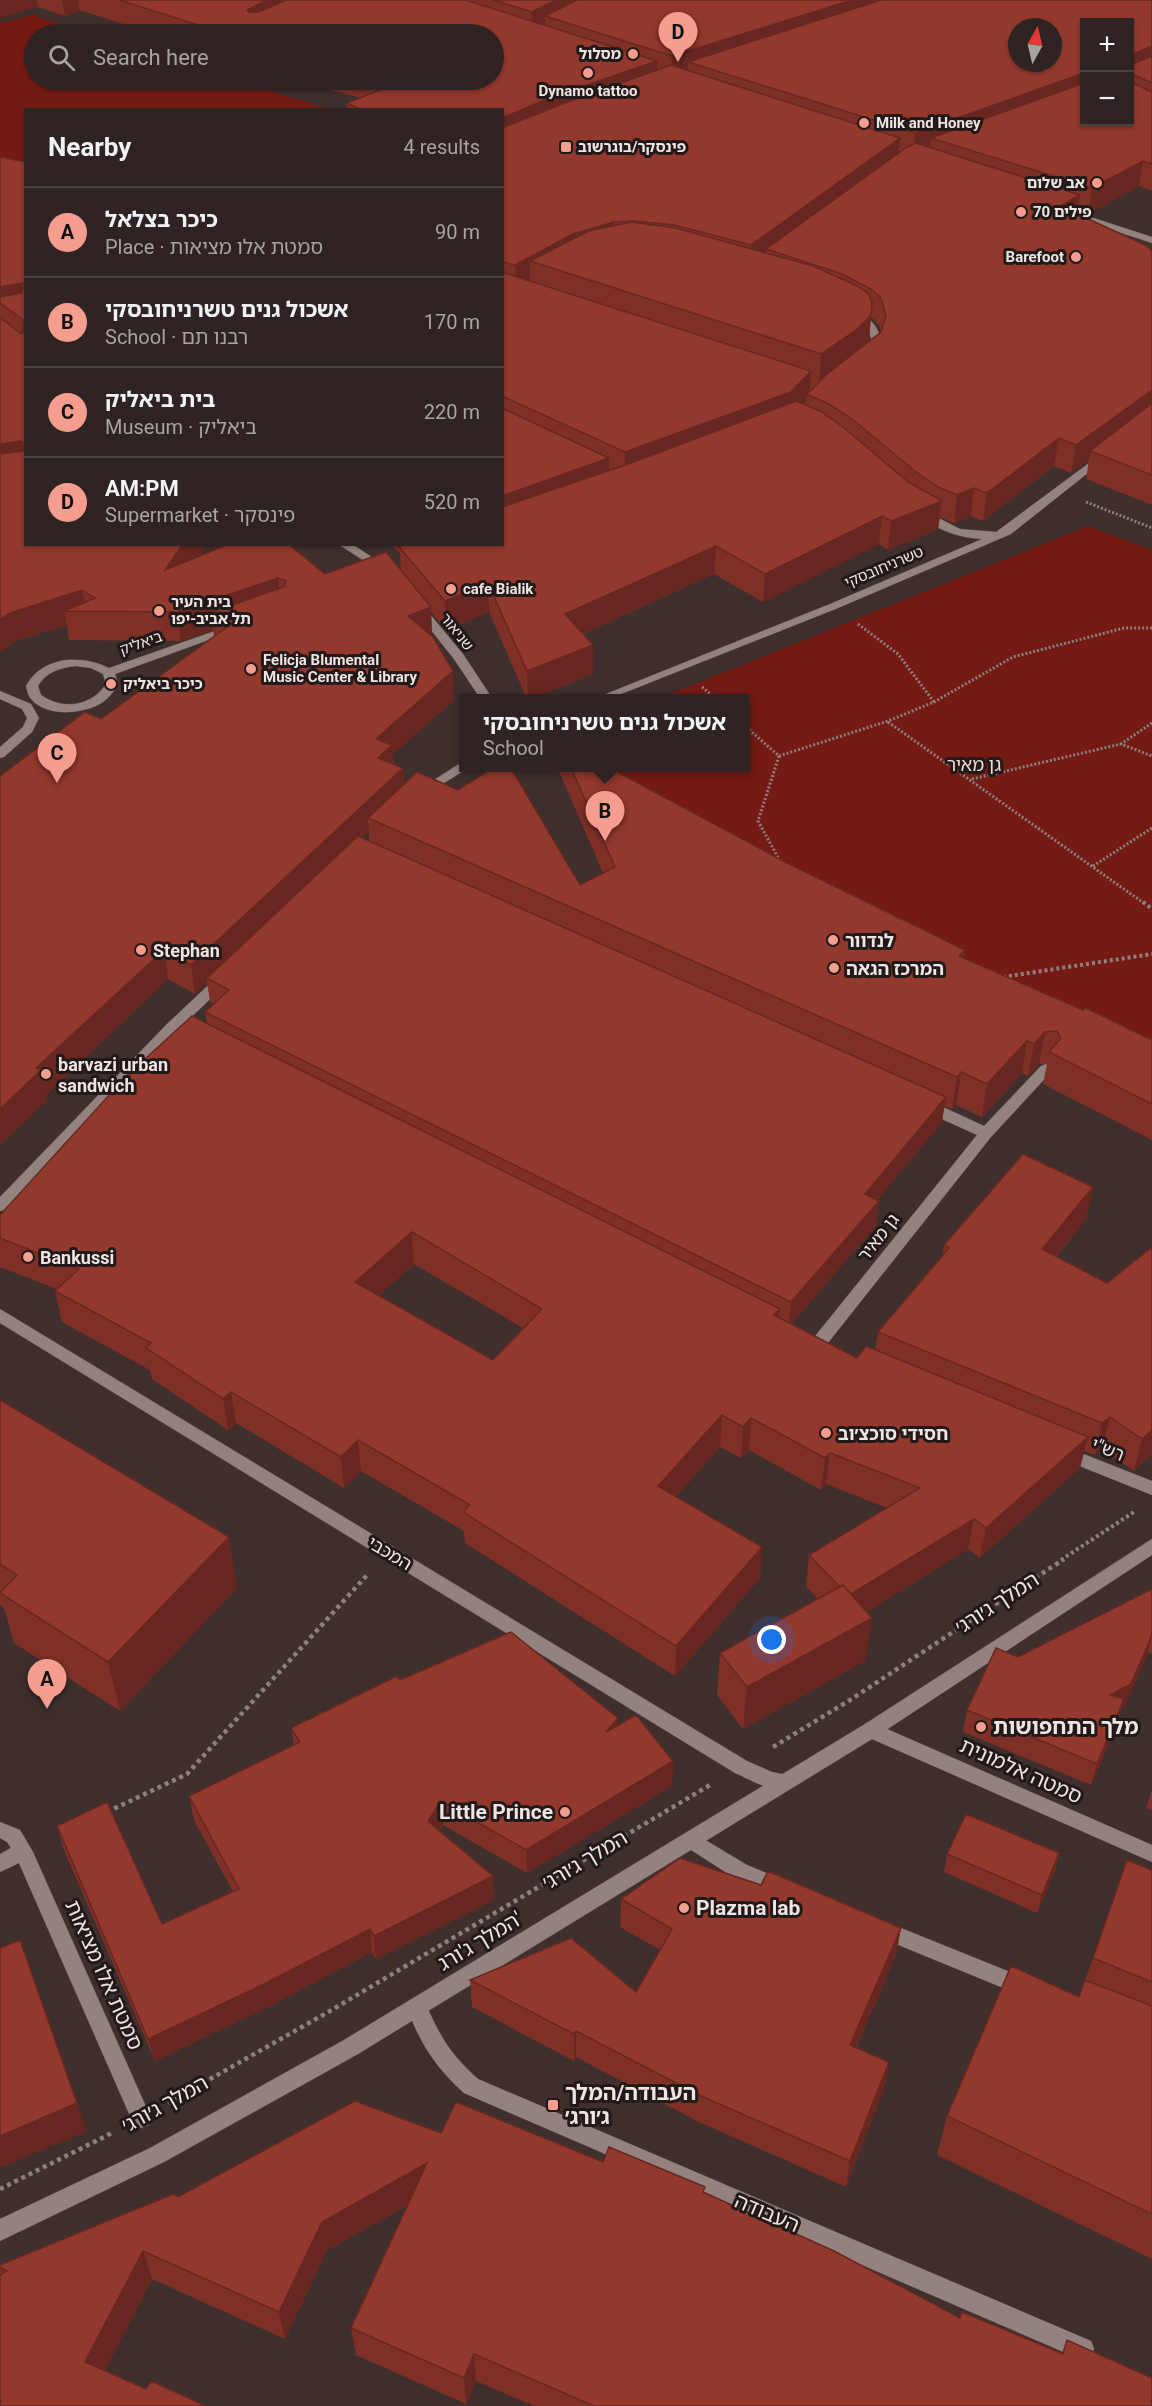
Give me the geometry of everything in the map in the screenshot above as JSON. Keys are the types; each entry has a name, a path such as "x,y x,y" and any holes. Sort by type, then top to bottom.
{"street":[{"path":"1061,211 1152,240"},
{"path":"846,310 873,328 876,339 875,352 867,361"},
{"name":"טשרניחובסקי","path":"614,694 834,606 1007,532 1114,448"},
{"path":"915,508 932,521 963,534 987,535 1007,532"},
{"path":"347,546 395,573"},
{"name":"שניאור","path":"410,597 459,657 483,694"},
{"name":"ביאליק","path":"108,672 249,622"},
{"name":"ביאליק","path":"75,662 94,665 108,672 112,684 103,697 83,706 59,708 40,702 35,697 32,686 39,675 46,670 75,662"},
{"path":"0,754 28,729 33,718 27,707 4,697"},
{"path":"27,707 40,702"},
{"path":"408,805 423,790 459,768"},
{"path":"0,1206 172,1027 231,971"},
{"path":"172,1027 204,1043"},
{"name":"גן מאיר","path":"814,1348 986,1133 1046,1070"},
{"path":"910,1099 986,1133"},
{"name":"המכבי","path":"0,1315 741,1767 771,1780 785,1782"},
{"name":"רש\"י","path":"1044,1444 1152,1488"},
{"name":"המלך ג׳ורג׳","path":"871,1730 1152,1546"},
{"path":"795,1893 740,1871 692,1840 871,1730"},
{"name":"סמטה אלמונית","path":"871,1730 1152,1854"},
{"name":"סמטת אלו מציאות","path":"0,1830 14,1835 23,1852 141,2118"},
{"name":"המלך ג'ורג'","path":"417,2007 692,1840"},
{"path":"0,1863 23,1852"},
{"path":"860,1920 1044,1996"},
{"path":"0,2230 157,2155 417,2007"},
{"name":"העבודה","path":"417,2007 427,2036 436,2050 447,2066 471,2086 1097,2355"}],"path":[{"path":"1057,491 1152,528"},
{"path":"834,606 898,654 934,702"},
{"path":"779,756 888,721 934,702 1013,657 1124,628 1152,628"},
{"path":"888,721 1152,909"},
{"path":"971,780 1121,744 1152,723"},
{"path":"750,731 779,756"},
{"path":"1121,744 1152,756"},
{"path":"779,756 758,820 781,862 788,868"},
{"path":"1093,866 1152,828"},
{"path":"1009,984 1000,978 1152,954"},
{"name":"המלך ג׳ורג׳","path":"0,2189 141,2118 330,2010 741,1767 850,1700 1141,1508"},
{"path":"105,1813 187,1774 388,1552"}],"green space":[{"path":"33,15 61,24 24,24 24,90 267,90 326,108 24,108 24,162 0,159 0,23"},
{"name":"גן מאיר","path":"1088,526 1152,550 1152,1065 615,772 750,772 750,694 670,694"}],"building":[{"path":"119,0 267,0 247,10 259,12 286,0 466,0 657,61 549,98 504,117 504,108 358,108 347,103 380,90 504,90 504,24 195,24"},
{"path":"493,0 556,0 532,12"},
{"path":"577,0 852,0 672,56 545,16"},
{"path":"881,0 1152,0 1152,46 1134,54 1134,18 1080,18 1080,74 915,133 688,62"},
{"path":"1152,56 1152,83 1134,75 1134,62"},
{"path":"671,65 900,138 751,245 674,225 634,221 614,222 573,234 515,265 504,262 504,127"},
{"path":"1134,83 1152,92 1152,164 1143,161 1092,188 931,138 1080,84 1080,126 1134,126"},
{"path":"916,143 1080,195 1060,206 1147,246 1152,251 1152,390 1076,445 1059,438 987,493 974,488 957,495 938,487 916,472 852,419 829,404 807,394 827,374 881,332 886,316 881,298 871,289 842,274 766,249 907,147"},
{"path":"0,157 24,162 24,546 182,546 165,570 224,546 290,546 325,574 386,552 431,607 408,616 433,637 453,671 376,739 392,745 378,758 403,768 191,965 164,950 36,1068 41,1070 0,1109 0,776 85,712 101,719 246,613 211,612 284,587 286,581 278,578 177,612 64,611 95,598 82,590 10,613 0,620 0,454 23,451 23,443 21,441 0,444 0,317 20,333 23,333 23,320 0,303 0,297 22,293 23,283 0,287"},
{"path":"631,222 676,228 813,266 869,294 872,304 871,315 856,330 821,354 530,261 589,231"},
{"path":"504,273 811,371 791,392 625,452 504,397"},
{"path":"796,401 820,411 843,427 908,482 942,501 891,521 882,516 765,574 716,546 565,614 593,645 527,671 488,583 445,601 399,547 504,546 504,506 631,463"},
{"path":"1152,403 1152,475 1090,451"},
{"path":"504,409 609,458 504,495"},
{"path":"417,772 458,790 487,772 513,772 580,885 615,867 573,772 617,772 785,862 965,950 959,956 1083,1010 1086,1008 1152,1040 1152,1104 1049,1052 1061,1038 1057,1031 1045,1032 1034,1044 1027,1041 987,1084 961,1072 957,1077 368,818"},
{"path":"358,836 946,1097 865,1194 879,1201 791,1302 205,1012 229,990 207,978"},
{"path":"192,1016 780,1309 774,1315 857,1358 866,1346 1088,1437 986,1528 974,1519 851,1594 843,1585 840,1587 809,1555 920,1488 830,1453 825,1458 751,1418 743,1427 722,1415 658,1486 762,1547 676,1646 463,1512 470,1505 358,1440 341,1457 231,1392 223,1399 146,1348 151,1343 55,1291 79,1269 0,1238 0,1215 112,1092 110,1091","holes":["412,1232 542,1309 493,1360 355,1282"]},
{"path":"1023,1154 1093,1187 1042,1249 1107,1283 1152,1247 1152,1430 1142,1439 1110,1417 1102,1423 878,1332 949,1248 944,1245"},
{"path":"0,1400 229,1537 108,1662 0,1593 17,1575 0,1564"},
{"path":"843,1585 872,1618 747,1687 720,1653"},
{"path":"1152,1589 1152,1635 1131,1684 1110,1695 1124,1699 1097,1764 967,1710 996,1648 1018,1657"},
{"path":"511,1632 618,1718 606,1732 636,1715 673,1761 526,1850 441,1801 428,1821 493,1876 374,1936 370,1929 266,1983 148,2039 57,1826 107,1802 162,1924 239,1889 189,1796 300,1742 291,1728 397,1676 400,1680"},
{"path":"966,1814 1059,1853 1042,1895 947,1854"},
{"path":"680,1858 761,1885 768,1871 901,1928 850,2045 889,2062 850,2161 701,2096 576,2031 574,2034 470,1980 571,1938 636,1992 672,1929 621,1899"},
{"path":"1127,1860 1152,1870 1152,1982 1093,1958"},
{"path":"20,1940 77,2103 0,2136 0,1948"},
{"path":"1011,1966 1079,1997 1085,1980 1152,2006 1152,2214 947,2116"},
{"path":"355,2101 441,2133 456,2102 603,2162 609,2147 705,2187 703,2192 834,2251 960,2318 962,2312 1063,2354 1067,2340 1152,2378 1152,2406 594,2406 474,2354 464,2378 351,2328 427,2163 322,2222 279,2312 143,2251 85,2362 146,2389 151,2381 206,2406 0,2406 0,2275 7,2271 0,2265 173,2194 178,2197"}],"place":[{"name":"מסלול","path":"633,54"},
{"name":"AM:PM","path":"678,62"},
{"name":"Dynamo tattoo","path":"588,73"},
{"name":"Milk and Honey","path":"864,123"},
{"name":"פינסקר/בוגרשוב","path":"566,147"},
{"name":"אב שלום","path":"1097,183"},
{"name":"70 פילים","path":"1021,212"},
{"name":"Barefoot","path":"1076,257"},
{"name":"cafe Bialik","path":"451,589"},
{"name":"בית העיר תל אביב-יפו","path":"159,611"},
{"name":"Felicja Blumental Music Center & Library","path":"251,669"},
{"name":"כיכר ביאליק","path":"111,684"},
{"name":"בית ביאליק","path":"57,783"},
{"name":"אשכול גנים טשרניחובסקי","path":"605,841"},
{"name":"לנדוור","path":"833,940"},
{"name":"Stephan","path":"141,950"},
{"name":"המרכז הגאה","path":"834,968"},
{"name":"barvazi urban sandwich","path":"46,1074"},
{"name":"Bankussi","path":"28,1257"},
{"name":"חסידי סוכצ׳וב","path":"826,1433"},
{"name":"כיכר בצלאל","path":"47,1709"},
{"name":"מלך התחפושות","path":"981,1727"},
{"name":"Little Prince","path":"565,1812"},
{"name":"Plazma lab","path":"684,1908"},
{"name":"העבודה/המלך ג׳ורג׳","path":"553,2105"}]}
